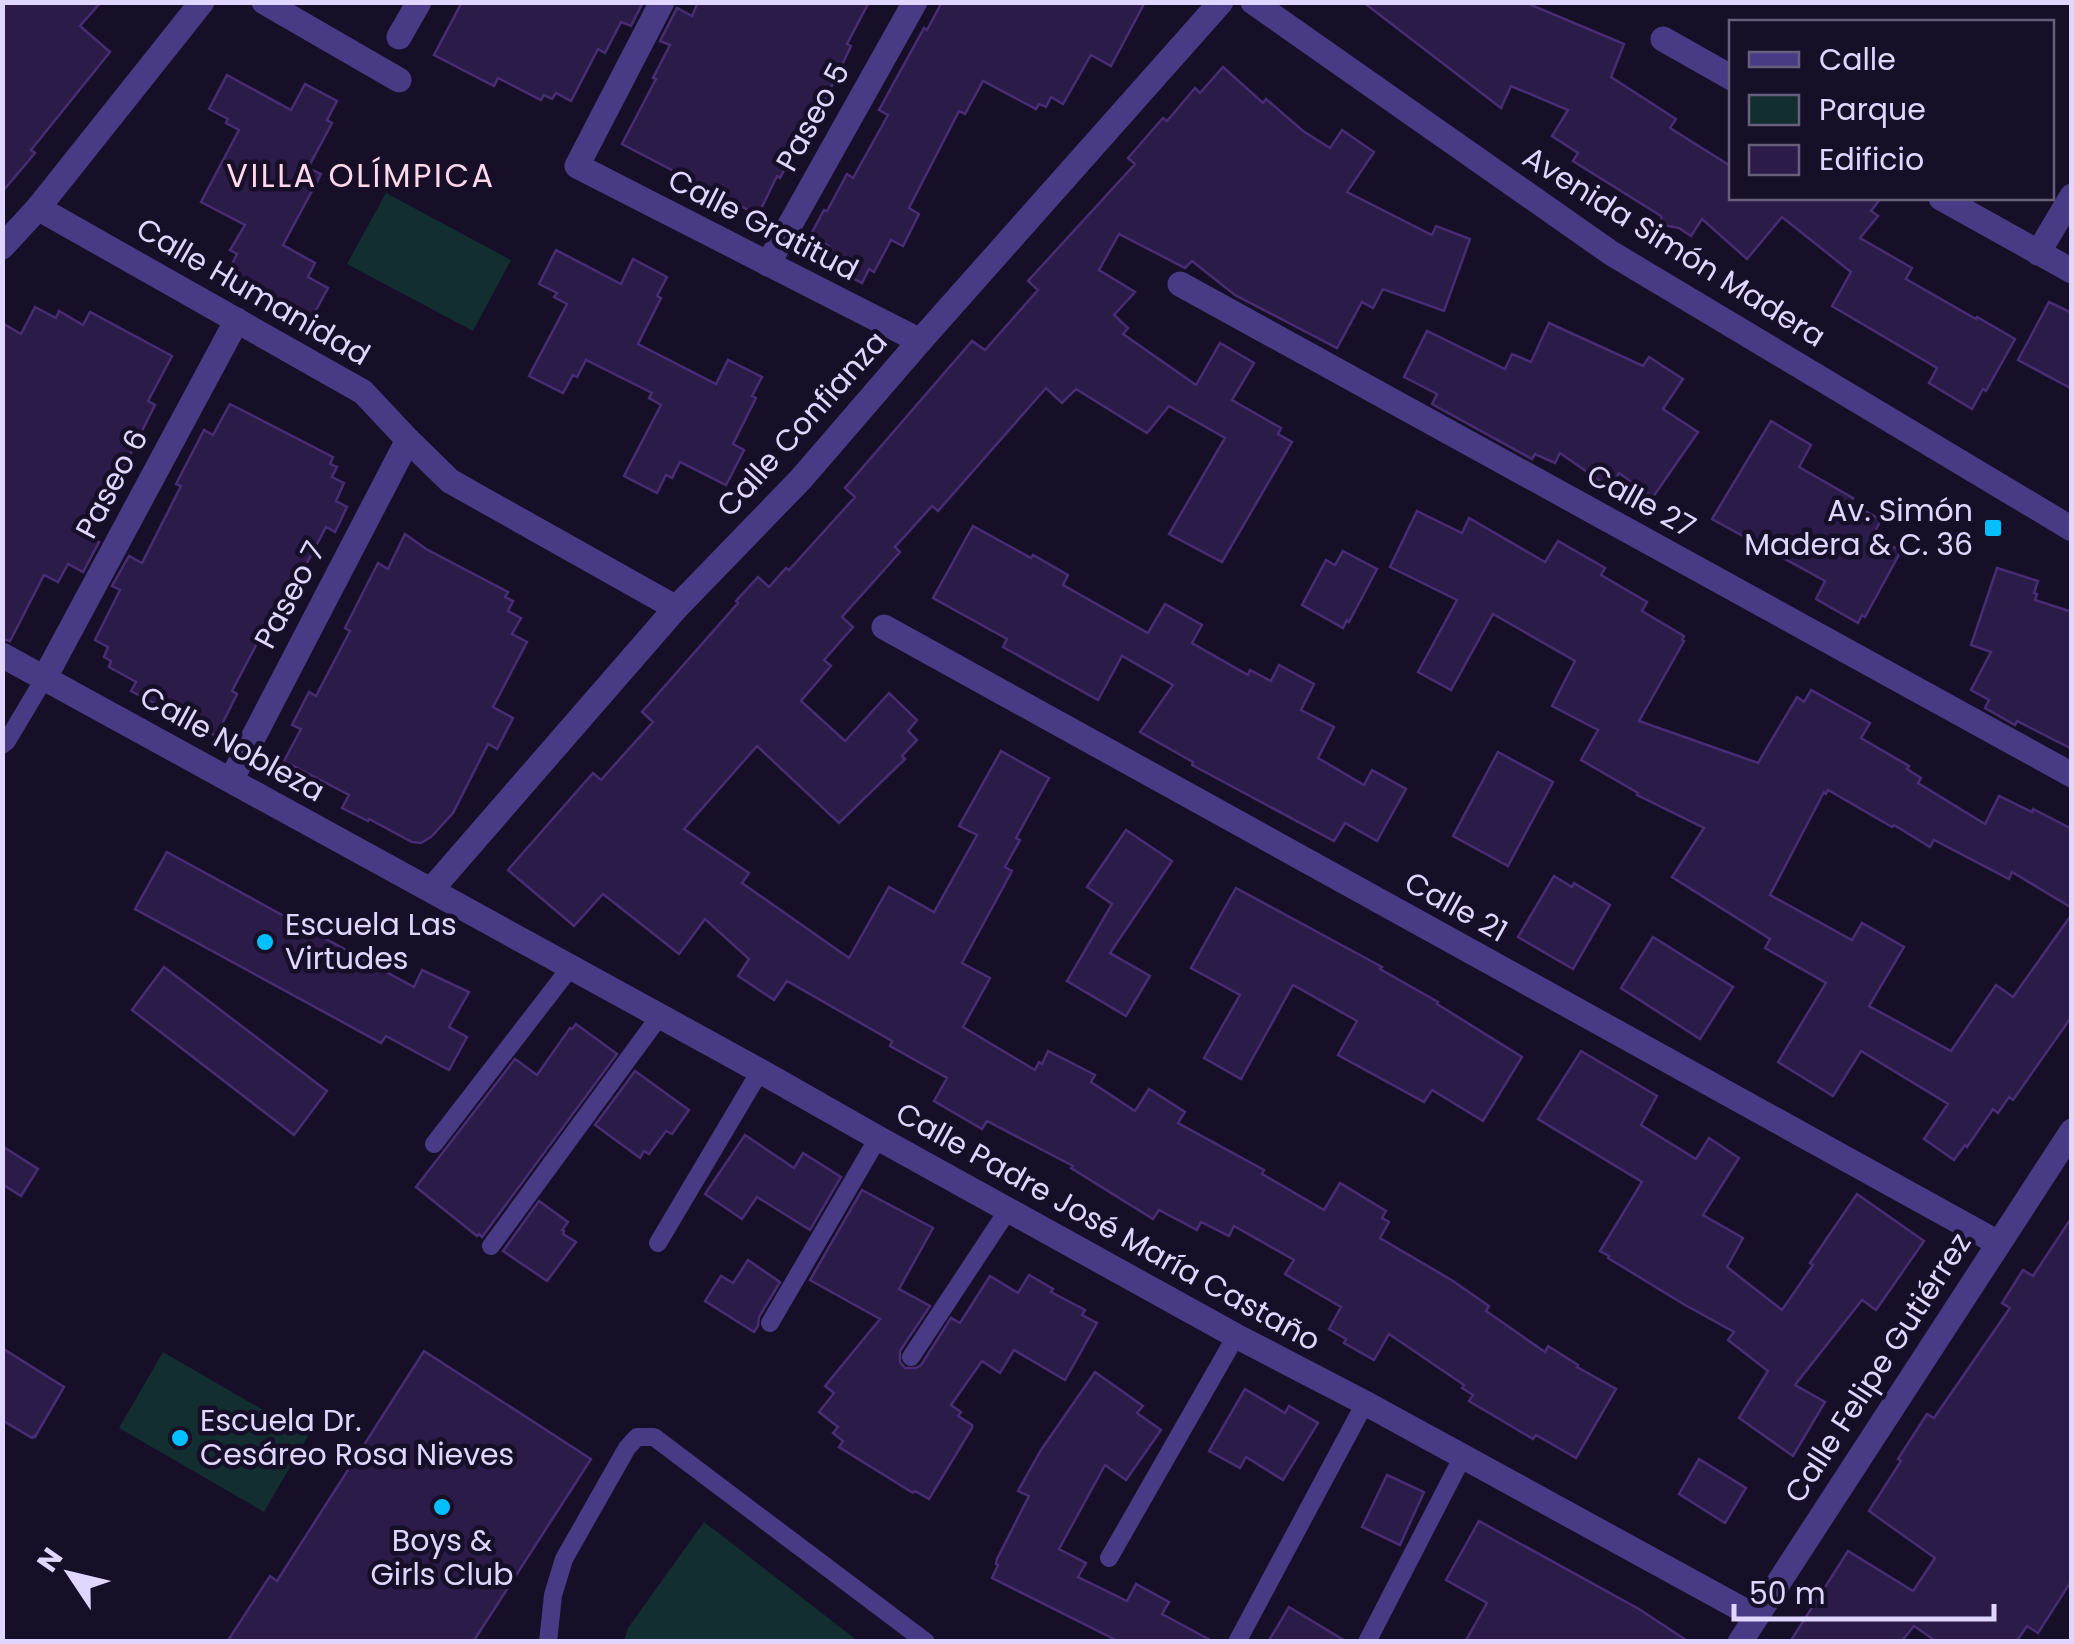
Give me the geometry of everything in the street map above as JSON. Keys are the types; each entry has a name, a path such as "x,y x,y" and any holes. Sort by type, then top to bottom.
{"street":[{"path":"264,2 399,80"},
{"path":"399,37 419,2"},
{"name":"Calle Gratitud","path":"662,2 576,166 920,341"},
{"name":"Paseo 5","path":"768,264 915,2"},
{"name":"Calle Confianza","path":"432,890 676,608 801,479 1221,2"},
{"name":"Avenida Simón Madera","path":"1253,2 1611,253 2072,529"},
{"path":"2,247 38,208 193,5"},
{"path":"1663,39 1729,76"},
{"path":"2038,253 2072,196"},
{"path":"1945,200 2072,271"},
{"name":"Calle Humanidad","path":"38,208 363,392 450,481 676,608"},
{"name":"Calle 27","path":"1180,284 2072,775"},
{"name":"Paseo 6","path":"44,678 236,320"},
{"name":"Paseo 7","path":"230,780 408,440"},
{"name":"Calle 21","path":"884,626 1998,1243"},
{"name":"Calle Nobleza","path":"2,655 432,890"},
{"name":"Calle Padre José María Castaño","path":"432,890 1236,1336 1756,1616"},
{"name":"Calle Felipe Gutiérrez","path":"1740,1642 2072,1131"}],"lane":[{"path":"2,746 44,678"},
{"path":"434,1144 570,968"},
{"path":"491,1246 660,1017"},
{"path":"658,1243 760,1071"},
{"path":"770,1324 878,1138"},
{"path":"911,1357 1008,1210"},
{"path":"1109,1558 1236,1336"},
{"path":"1238,1642 1366,1403"},
{"path":"548,1642 553,1595 564,1559 627,1448 637,1438 654,1438 666,1446 926,1642"},
{"path":"1368,1642 1463,1456"}],"green space":[{"path":"386,193 511,260 473,331 347,264"},
{"path":"163,1352 308,1436 264,1512 119,1428"},
{"path":"704,1522 858,1641 624,1641 628,1628"}],"building":[{"path":"2,2 101,2 80,26 110,52 2,192"},
{"path":"462,2 643,2 631,26 621,22 605,53 598,49 571,101 556,93 552,99 544,95 541,100 498,78 494,86 434,55"},
{"path":"698,2 869,2 822,106 818,104 758,215 622,144 670,45 660,41 677,8 692,16"},
{"path":"942,2 1145,2 1111,66 1091,55 1063,104 1051,97 1046,107 1039,104 1036,109 983,81 965,114 959,111 909,208 919,214 903,246 891,240 874,272 869,269 862,283 821,261 829,246 810,236 847,174 853,178 888,115 879,110"},
{"path":"1363,2 1524,2 1624,44 1611,77 1676,119 1670,128 1729,165 1729,200 1879,200 1871,211 1878,216 1860,238 1912,268 1906,279 2015,339 1972,409 1929,383 1937,368 1832,306 1851,272 1782,217 1747,259 1702,219 1691,236 1679,228 1663,225 1661,216 1573,161 1578,153 1552,136 1568,110 1511,86 1501,108"},
{"path":"1223,67 1263,103 1266,99 1330,148 1342,130 1374,152 1347,192 1432,235 1436,226 1470,239 1444,311 1383,289 1373,308 1362,302 1337,348 1235,295 1192,261 1185,268 1119,234 1099,270 1135,292 1114,315 1128,328 1123,334 1196,385 1220,343 1254,363 1232,400 1281,428 1278,434 1292,442 1222,562 1169,534 1225,438 1169,406 1147,433 1076,389 1062,403 1046,388 938,511 932,506 895,547 900,552 842,617 853,627 824,660 831,666 801,701 845,741 889,693 917,720 908,731 917,740 902,756 905,759 839,823 757,746 684,829 749,873 742,883 849,958 889,887 934,912 977,835 959,826 1001,751 1049,778 1016,838 1020,840 1005,867 1012,871 962,963 990,978 963,1027 1035,1070 1048,1051 1095,1075 1091,1082 1135,1111 1149,1089 1185,1112 1178,1123 1264,1170 1262,1174 1324,1210 1340,1183 1386,1211 1382,1218 1389,1222 1380,1238 1453,1281 1489,1306 1486,1311 1545,1352 1548,1346 1616,1389 1576,1458 1536,1435 1533,1439 1469,1401 1473,1395 1462,1388 1464,1385 1389,1334 1374,1360 1344,1343 1346,1339 1329,1329 1341,1307 1285,1274 1294,1260 1234,1226 1229,1236 1201,1222 1197,1230 1159,1210 1153,1219 1073,1166 987,1121 982,1129 934,1101 947,1078 890,1046 892,1041 787,981 774,1000 738,976 749,959 705,919 679,954 603,894 574,926 508,870 593,773 601,780 653,722 642,712 758,577 769,587 855,497 845,488 972,341 985,350 1038,290 1028,281 1135,164 1128,158 1163,118 1167,121 1195,88 1200,93"},
{"path":"227,75 291,110 305,84 337,101 327,120 332,123 308,168 321,174 283,245 315,263 308,277 328,288 310,321 226,276 237,254 230,250 245,225 201,202 239,130 209,109"},
{"path":"556,250 621,284 633,259 667,277 638,344 716,384 728,360 762,377 733,444 744,450 726,485 680,462 672,478 666,475 657,493 624,476 661,405 649,398 652,393 586,360 563,393 529,376 567,304 554,297 557,293 539,284"},
{"path":"2049,302 2072,313 2072,389 2018,360"},
{"path":"35,307 56,318 59,311 83,325 90,312 172,356 148,401 155,405 90,534 99,542 83,572 68,564 58,582 44,575 10,641 2,639 2,323 21,334"},
{"path":"1549,323 1643,366 1649,357 1683,379 1663,409 1698,432 1653,497 1619,473 1610,488 1560,453 1555,463 1535,454 1532,459 1432,404 1437,394 1404,377 1427,331 1505,369 1512,354 1531,362"},
{"path":"230,404 333,457 330,464 337,467 332,477 344,483 336,501 347,507 335,532 326,527 271,631 265,628 232,691 237,694 216,736 131,691 136,682 109,667 111,661 104,657 108,647 95,640 120,590 112,586 129,556 142,563 204,430 213,435"},
{"path":"1771,421 1811,445 1799,467 1853,498 1851,503 1881,520 1873,535 1901,551 1858,623 1816,599 1825,581 1712,519"},
{"path":"1417,511 1462,533 1469,518 1545,562 1558,541 1605,568 1601,575 1647,602 1642,611 1684,636 1639,721 1758,763 1797,697 1804,702 1811,690 1870,723 1861,738 1909,766 1907,769 1921,778 1918,783 1985,824 1999,796 2072,829 2072,908 2012,872 2009,879 1934,840 1930,847 1828,790 1770,895 1852,940 1862,923 1904,947 1869,1006 1951,1051 1996,985 2013,997 2072,914 2072,1016 2013,1100 2009,1097 1998,1113 1993,1109 1954,1160 1924,1139 1948,1104 1861,1051 1833,1096 1778,1062 1826,983 1765,948 1770,939 1672,877 1704,828 1637,795 1581,760 1598,730 1552,706 1575,661 1493,614 1451,690 1418,672 1457,600 1390,567"},
{"path":"973,526 1068,575 1063,585 1148,633 1165,604 1202,625 1192,643 1248,675 1250,670 1271,681 1279,665 1314,684 1301,710 1334,727 1318,758 1364,785 1372,770 1406,789 1377,841 1345,823 1334,841 1192,765 1193,762 1140,732 1173,685 1122,656 1098,700 1003,647 1007,639 933,598"},
{"path":"405,534 508,592 505,597 513,601 508,611 521,618 512,634 527,642 493,707 513,718 497,749 488,744 453,813 421,843 342,808 349,795 284,761 301,729 292,725 309,692 316,696 350,631 345,628 378,563 388,569"},
{"path":"1343,551 1377,569 1343,628 1302,605 1326,560 1335,565"},
{"path":"1997,568 2038,581 2035,600 2072,612 2072,749 1985,708 1989,700 1971,690 1991,652 1971,645"},
{"path":"1498,752 1553,782 1508,866 1453,836"},
{"path":"1126,830 1172,861 1110,953 1150,976 1126,1016 1067,981 1112,904 1087,887"},
{"path":"167,852 414,987 422,970 469,992 449,1027 467,1037 449,1070 386,1036 381,1043 135,909"},
{"path":"1554,876 1610,905 1573,969 1518,937"},
{"path":"1236,888 1382,967 1522,1057 1483,1121 1432,1090 1424,1102 1338,1055 1357,1021 1293,985 1241,1079 1204,1058 1240,995 1191,968"},
{"path":"1653,937 1733,987 1700,1039 1621,988"},
{"path":"164,967 327,1091 294,1135 132,1010"},
{"path":"576,1024 617,1054 482,1237 477,1236 416,1187 515,1059 537,1075"},
{"path":"1581,1051 1657,1096 1641,1125 1696,1159 1709,1138 1739,1158 1703,1215 1743,1238 1727,1267 1782,1310 1857,1194 1924,1241 1876,1310 1862,1300 1795,1385 1825,1402 1793,1456 1739,1418 1768,1371 1728,1340 1734,1332 1600,1251 1642,1182 1538,1119"},
{"path":"635,1071 689,1110 672,1134 666,1131 649,1154 644,1151 640,1158 595,1125"},
{"path":"745,1135 794,1168 803,1153 841,1177 810,1230 757,1197 742,1219 705,1194"},
{"path":"2,1146 38,1169 21,1196 2,1184"},
{"path":"862,1190 933,1228 899,1289 930,1306 900,1351 900,1362 905,1368 921,1365 951,1318 960,1323 990,1276 1018,1293 1029,1275 1085,1310 1082,1315 1097,1323 1065,1380 1014,1350 1000,1373 982,1361 951,1405 972,1428 929,1499 839,1447 843,1441 833,1433 838,1427 819,1412 834,1393 825,1386 880,1319 810,1280"},
{"path":"539,1201 568,1222 563,1234 576,1242 547,1281 503,1251"},
{"path":"2072,1217 2072,1580 2038,1633 2027,1626 2016,1642 1937,1642 1914,1626 1901,1642 1790,1642 1848,1551 1913,1591 1935,1558 1869,1511 1927,1414 1934,1418 2010,1308 2002,1303 2023,1270 2033,1276"},
{"path":"748,1260 780,1282 754,1332 705,1301 721,1276 733,1283"},
{"path":"2,1348 64,1387 35,1437 2,1420"},
{"name":"Boys & Girls Club","path":"424,1351 591,1459 473,1642 227,1642 270,1576 277,1581"},
{"path":"1095,1372 1143,1406 1137,1413 1161,1430 1126,1480 1105,1465 1059,1549 1086,1563 1078,1577 1127,1601 1136,1584 1169,1602 1162,1614 1214,1642 1120,1642 992,1578 997,1559 1029,1496 1018,1491"},
{"path":"1245,1389 1285,1413 1289,1406 1318,1423 1283,1480 1246,1457 1240,1468 1209,1451"},
{"path":"1699,1459 1746,1488 1725,1523 1679,1494"},
{"path":"1387,1475 1424,1492 1400,1545 1362,1527"},
{"path":"1479,1521 1639,1609 1689,1642 1465,1642 1487,1603 1446,1580"},
{"path":"1289,1607 1347,1642 1268,1642"}],"place":[{"name":"Av. Simón Madera & C. 36","path":"1993,528"},
{"name":"Escuela Las Virtudes","path":"265,942"},
{"name":"Escuela Dr. Cesáreo Rosa Nieves","path":"180,1438"},
{"name":"Boys & Girls Club","path":"442,1507"}],"district":[{"name":"VILLA OLÍMPICA","path":"361,176"}]}
